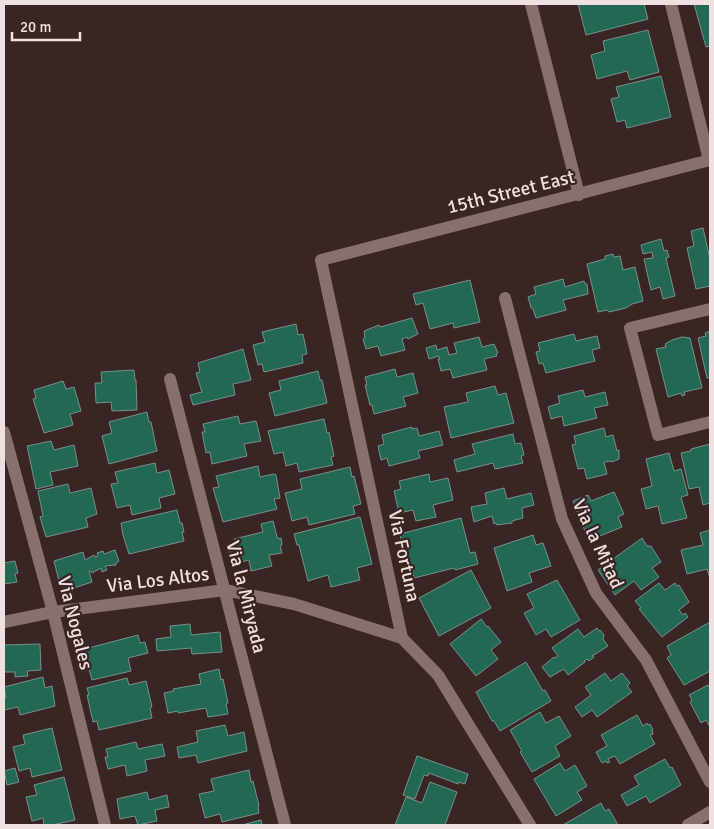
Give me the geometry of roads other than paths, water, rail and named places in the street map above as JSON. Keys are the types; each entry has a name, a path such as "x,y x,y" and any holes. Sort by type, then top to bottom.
{"street":[{"path":"531,4 579,194"},
{"path":"671,4 705,115 710,160"},
{"name":"15th Street East","path":"321,260 710,160"},
{"name":"Via Fortuna","path":"321,260 402,638"},
{"name":"Via la Mitad","path":"505,298 562,520 596,593 646,660 710,782"},
{"path":"710,309 630,328 658,435 710,422"},
{"name":"Via la Miryada","path":"170,379 285,825"},
{"name":"Via Nogales","path":"4,432 53,612 106,825"},
{"name":"Via Los Altos","path":"4,622 53,612 225,590 294,604 402,638"},
{"path":"402,638 438,675 530,825"},
{"path":"688,825 710,812"}]}
